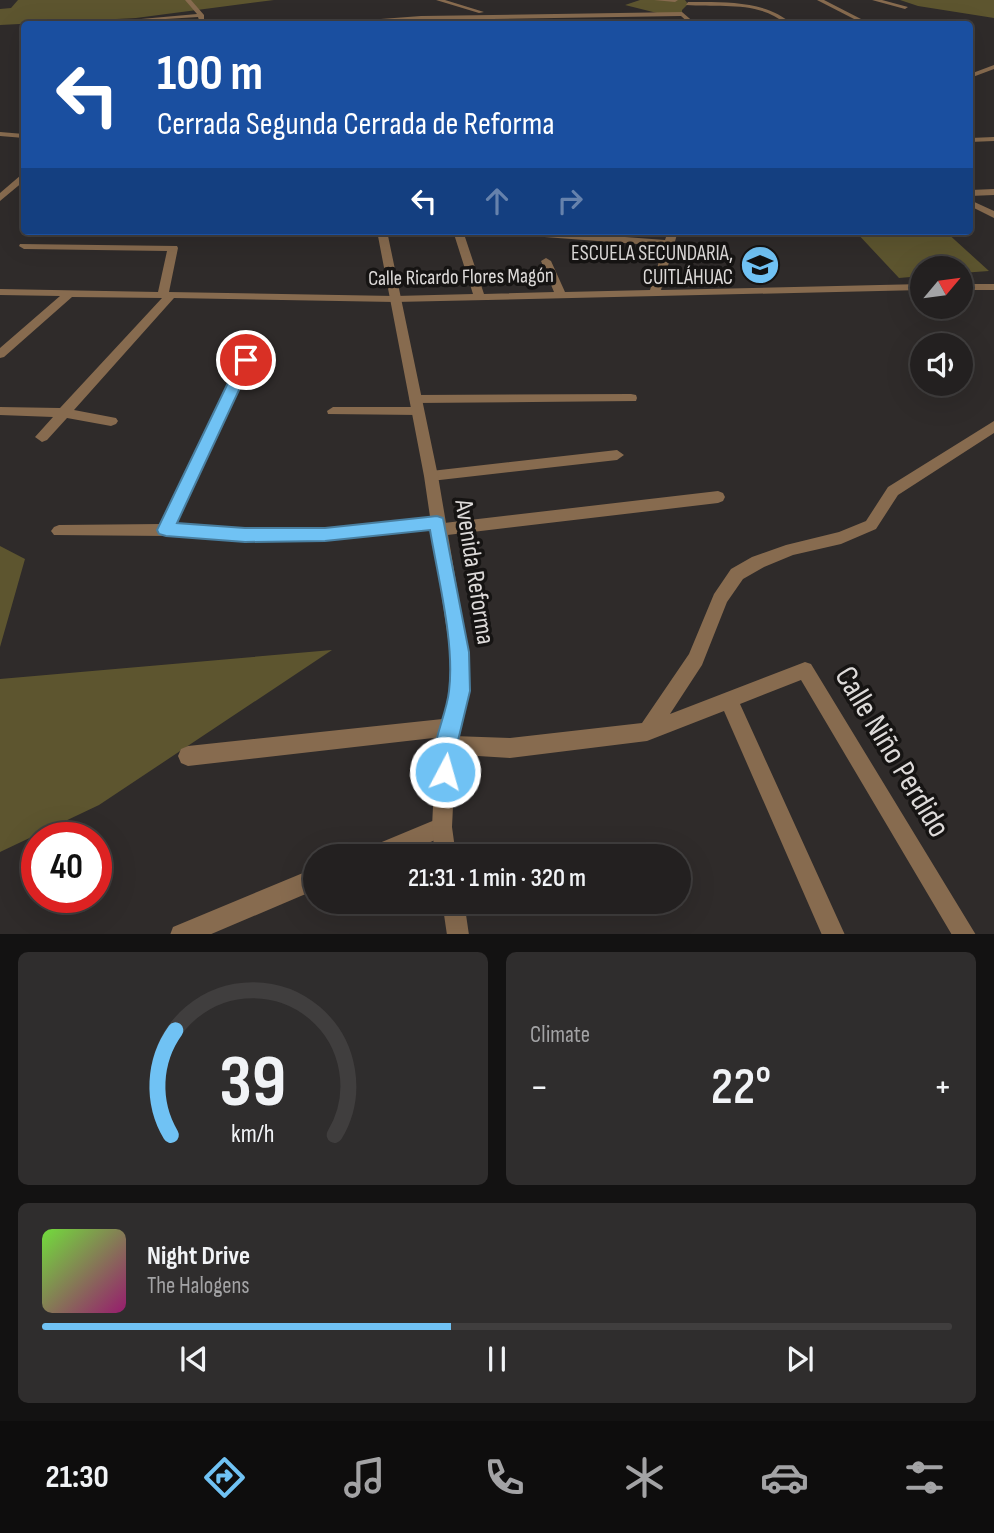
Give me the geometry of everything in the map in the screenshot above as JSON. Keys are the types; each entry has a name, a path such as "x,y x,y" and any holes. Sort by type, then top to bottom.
{"street":[{"path":"188,0 197,0"},
{"path":"188,0 201,15 202,21"},
{"path":"439,0 496,17"},
{"path":"659,0 675,0"},
{"path":"820,0 858,19"},
{"path":"875,0 905,7"},
{"path":"682,14 681,10 687,2 736,2 776,13 785,21"},
{"path":"451,17 454,5"},
{"path":"548,16 567,8"},
{"path":"422,21 451,17 682,14 690,21"},
{"path":"138,21 201,15"},
{"path":"583,15 587,21"},
{"path":"624,15 639,21"},
{"path":"973,74 994,69"},
{"path":"0,134 21,136"},
{"path":"973,140 994,139"},
{"path":"0,200 21,180"},
{"path":"973,193 994,192"},
{"path":"0,200 13,202"},
{"path":"973,204 994,215"},
{"name":"Avenida Reforma","path":"383,235 431,476 459,652 460,691 449,736 442,827 444,844"},
{"path":"459,235 479,296"},
{"path":"605,235 670,243"},
{"path":"655,291 672,235"},
{"path":"24,246 173,248 167,294 42,437"},
{"path":"547,261 560,294"},
{"name":"Calle Ricardo Flores Magón","path":"0,292 395,299 910,287"},
{"path":"973,287 994,287"},
{"path":"0,354 71,292"},
{"path":"166,530 246,360"},
{"path":"333,411 417,405 631,398"},
{"path":"0,411 63,413 111,421"},
{"path":"647,733 696,659 720,598 737,574 758,562 791,550 842,538 871,525 893,491 994,426"},
{"path":"431,476 617,454"},
{"path":"59,531 166,530 245,535 325,534 438,526 718,497"},
{"name":"Calle Niño Perdido","path":"188,757 449,736 510,748 647,733 805,670 965,934"},
{"path":"729,701 834,934"},
{"path":"401,844 442,827"},
{"path":"180,934 303,884"},
{"path":"455,914 458,934"}],"shaded area":[{"path":"18,0 274,0 136,18 21,21 21,24 0,25 0,9 11,8"},
{"path":"640,0 685,0 688,4 682,14 661,14 625,5"},
{"path":"900,0 994,0 994,18 918,6"},
{"path":"859,235 949,235 972,256 910,256 910,277 899,278"},
{"path":"973,256 989,271 973,272"},
{"path":"0,546 25,559 0,647"},
{"path":"332,650 99,805 63,822 21,822 21,842 0,852 0,679"}],"place":[{"name":"ESCUELA SECUNDARIA, CUITLÁHUAC","path":"760,265"}],"route":[{"path":"246,360 166,530 245,535 325,534 437,523 459,652 460,691 446,745 445,772"}]}
